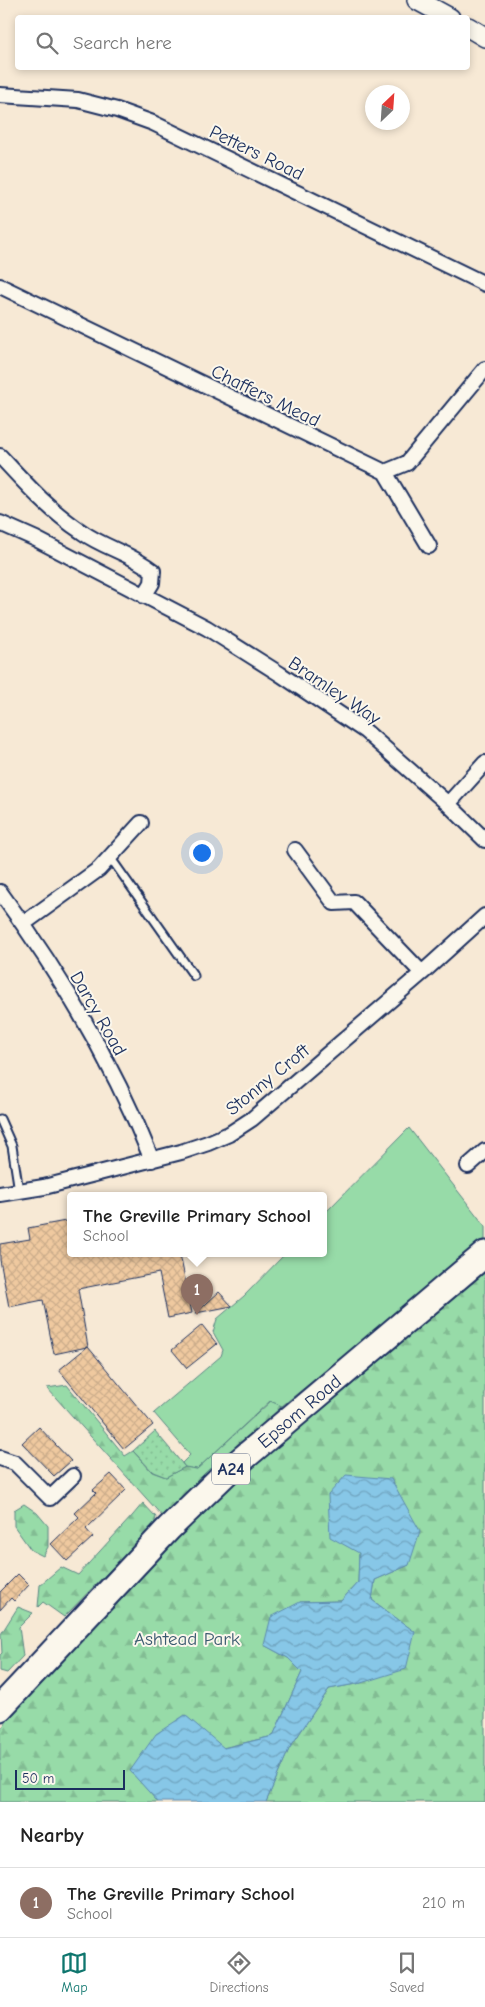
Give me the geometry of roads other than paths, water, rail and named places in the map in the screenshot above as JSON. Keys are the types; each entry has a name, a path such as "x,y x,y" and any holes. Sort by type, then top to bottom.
{"highway":[{"name":"Epsom Road","path":"3,1699 169,1528 228,1471 485,1254"}],"street":[{"path":"417,0 444,15"},
{"path":"470,28 485,37"},
{"name":"Petters Road","path":"0,95 78,100 153,122 485,284"},
{"name":"Chaffers Mead","path":"0,286 385,472"},
{"path":"429,546 385,472 407,463 485,369"},
{"path":"0,456 42,501 83,533 141,561 153,571 152,583 144,596"},
{"name":"Bramley Way","path":"0,523 207,628 365,731 448,804 485,840"},
{"path":"448,804 485,763"},
{"path":"23,924 99,869 141,823"},
{"path":"295,850 334,903 354,902 422,973"},
{"name":"Darcy Road","path":"0,892 23,924 74,1004 106,1060 152,1160"},
{"name":"Stonny Croft","path":"0,1194 19,1192 152,1160 208,1144 252,1119 422,973 485,916"},
{"path":"468,1166 485,1151"},
{"path":"0,1458 15,1463 50,1498 73,1476"}],"lane":[{"path":"110,857 194,976"},
{"path":"0,1119 12,1146 19,1192"}],"water":[{"path":"346,1475 391,1479 420,1531 409,1565 375,1580 372,1600 415,1632 406,1669 361,1683 329,1689 289,1749 266,1802 158,1802 130,1771 156,1734 185,1715 224,1748 273,1736 302,1672 288,1658 264,1645 271,1617 300,1602 341,1601 358,1582 359,1553 330,1537 328,1495"}],"place":[{"name":"The Greville Primary School","path":"197,1315"}],"park label":[{"name":"Ashtead Park","path":"187,1638"}]}
